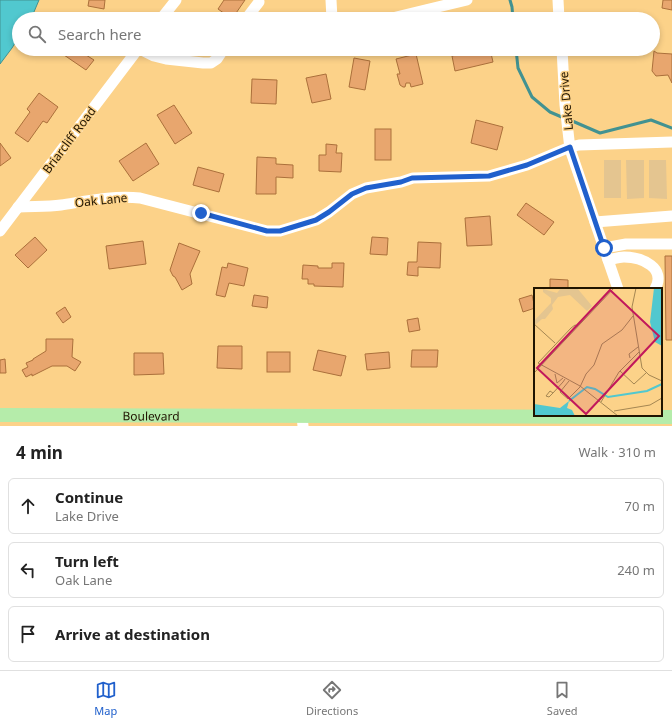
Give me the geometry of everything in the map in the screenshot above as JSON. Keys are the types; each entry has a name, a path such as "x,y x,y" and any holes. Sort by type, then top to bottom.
{"main road":[{"name":"Boulevard","path":"0,415 303,421 646,419 672,417"}],"street":[{"path":"167,12 176,0"},
{"path":"331,0 332,12"},
{"path":"417,12 467,0"},
{"path":"558,0 559,12"},
{"path":"251,12 259,2"},
{"name":"Briarcliff Road","path":"0,231 134,56"},
{"path":"154,56 166,59 203,63 211,62 219,56"},
{"name":"Lake Drive","path":"563,56 570,147 618,288"},
{"name":"Oak Lane","path":"18,207 58,205 128,197 148,200 267,231 280,231 316,220 352,194 366,188 401,182 412,178 489,176 527,165 570,147 580,145 672,142"},
{"path":"595,222 672,216"},
{"path":"604,248 626,244 672,244"},
{"path":"608,260 624,257 641,260 651,265 657,273 659,279 655,288"}],"shaded area":[{"path":"604,160 621,160 621,198 604,198"},
{"path":"626,160 644,160 644,198 627,199"},
{"path":"649,160 666,160 667,199 649,198"}],"water":[{"path":"0,0 39,0 34,12 12,12 12,48 0,64"}],"building":[{"path":"89,0 105,0 104,9 88,6"},
{"path":"224,0 245,0 237,12 222,12 218,9"},
{"path":"663,0 672,0 672,10 662,8"},
{"path":"660,53 672,54 672,83 668,75 656,76 652,71 654,56 660,56"},
{"path":"65,56 88,56 94,60 86,70"},
{"path":"408,56 416,56 423,84 411,87 410,83 406,83 405,87 400,85 397,74 400,74 396,59"},
{"path":"452,56 492,56 493,62 455,71"},
{"path":"354,58 370,61 365,90 349,87"},
{"path":"326,74 331,99 312,103 306,78"},
{"path":"252,79 277,80 276,104 251,103"},
{"path":"39,93 58,107 47,123 43,121 28,142 15,133 30,112 27,109"},
{"path":"174,105 192,133 175,144 157,115"},
{"path":"476,120 503,127 497,150 471,143"},
{"path":"375,129 391,129 391,160 375,160"},
{"path":"0,143 11,158 0,166"},
{"path":"146,143 159,164 133,181 119,161"},
{"path":"326,144 337,145 336,153 342,153 341,172 319,171 319,155 326,155"},
{"path":"257,157 276,158 276,164 293,165 293,178 276,177 276,194 256,194"},
{"path":"198,167 224,174 219,192 193,185"},
{"path":"526,203 554,222 544,235 517,215"},
{"path":"490,216 492,245 467,246 465,218"},
{"path":"35,237 47,250 28,268 15,255"},
{"path":"372,237 388,238 387,255 370,254"},
{"path":"143,241 146,264 109,269 106,246"},
{"path":"418,242 441,243 440,268 418,267 418,276 407,275 408,262 417,262"},
{"path":"179,243 200,251 190,274 192,284 182,290 170,270"},
{"path":"665,256 672,256 672,340 666,340"},
{"path":"228,263 248,268 244,286 229,283 225,297 216,295 222,267 227,268"},
{"path":"332,263 344,263 343,287 314,286 314,284 308,284 308,279 302,279 303,265 318,266 318,268 332,268"},
{"path":"550,279 568,280 568,288 550,288"},
{"path":"254,295 268,297 267,308 252,306"},
{"path":"532,295 534,308 523,312 519,299"},
{"path":"65,307 71,317 63,323 56,313"},
{"path":"418,318 420,330 409,332 407,320"},
{"path":"46,339 73,339 72,357 81,362 75,371 67,366 52,366 32,376 32,374 26,377 22,370 28,367 26,363 46,351"},
{"path":"218,346 242,346 242,369 217,368"},
{"path":"318,350 346,356 341,376 313,370"},
{"path":"412,350 438,350 437,367 411,367"},
{"path":"267,352 290,352 290,372 267,372"},
{"path":"389,352 390,368 367,370 365,354"},
{"path":"134,353 163,353 164,374 134,375"},
{"path":"5,359 6,373 0,373 0,360"}],"waterway":[{"path":"510,0 512,12"},
{"path":"517,56 518,68 532,97 550,112 564,118"},
{"path":"570,120 600,133 651,120 672,128"}],"route":[{"path":"201,213 267,231 280,231 316,220 352,194 366,188 401,182 412,178 489,176 527,165 570,147 604,248"}]}
